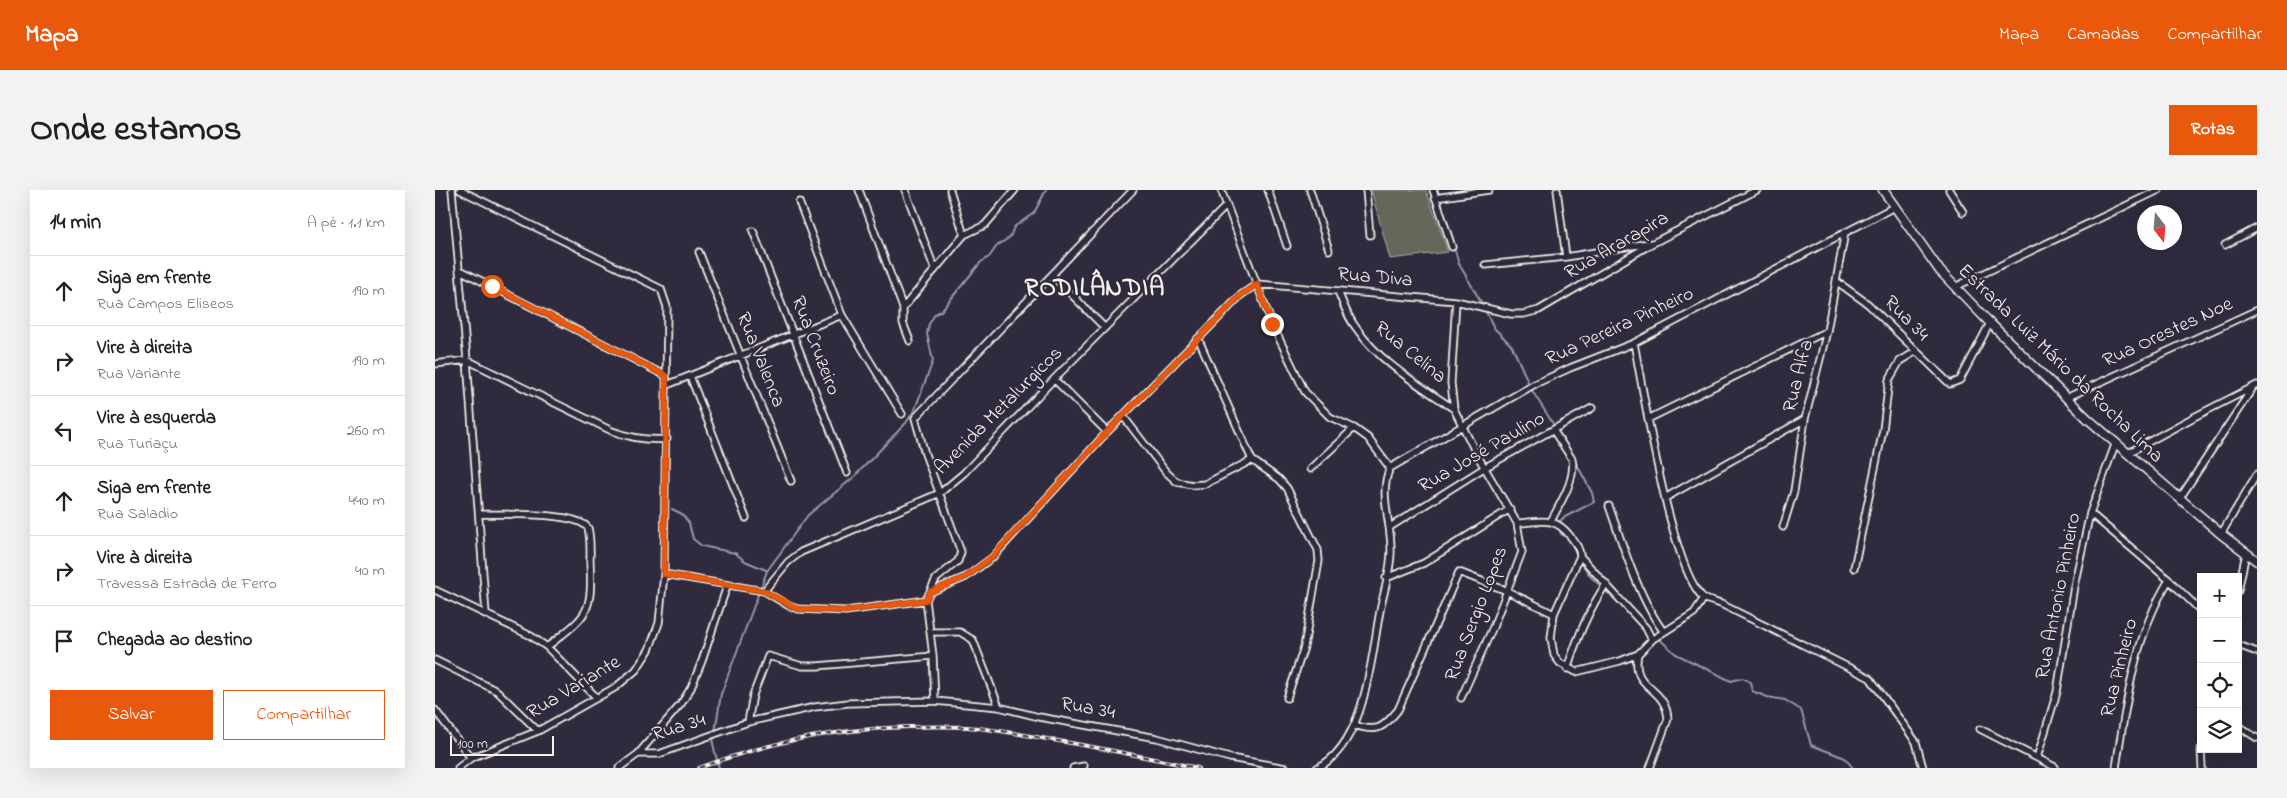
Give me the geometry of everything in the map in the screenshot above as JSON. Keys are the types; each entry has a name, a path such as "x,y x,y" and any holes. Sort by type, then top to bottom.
{"main road":[{"name":"Estrada Luiz Mário da Rocha Lima","path":"1883,190 1920,246 1989,323 2066,398 2221,534 2257,561"}],"street":[{"path":"452,190 460,270 486,614"},
{"name":"Rua Variante","path":"459,768 471,758 538,731 616,687 636,670 649,650 659,623 664,574 667,439 665,298 661,289 461,190"},
{"path":"859,190 903,308 903,322 910,341"},
{"path":"905,190 935,270"},
{"path":"950,190 964,235"},
{"path":"903,308 964,235 985,225 1015,190"},
{"path":"935,701 933,656 926,600 936,579 958,561 961,552 925,454 915,418 1133,190"},
{"path":"1221,190 1272,324 1305,392 1330,417 1354,428 1376,448 1390,468 1385,481 1390,527 1391,561 1386,578 1363,701 1354,725 1333,756 1317,768"},
{"path":"1268,190 1287,246"},
{"path":"1310,190 1329,250"},
{"path":"1366,190 1371,235"},
{"path":"1433,190 1452,247"},
{"path":"1435,198 1489,190"},
{"path":"1557,190 1566,257"},
{"name":"Rua Ararapira","path":"1489,310 1524,314 1539,310 1653,243 1757,190"},
{"path":"1949,190 1963,212"},
{"path":"1955,287 2159,190"},
{"path":"799,202 842,315 902,414"},
{"name":"Avenida Metalurgicos","path":"763,591 788,562 801,552 940,493 965,473 1054,379 1226,206"},
{"name":"Rua Pereira Pinheiro","path":"1390,468 1535,384 1634,343 1893,207"},
{"path":"2225,245 2257,228"},
{"name":"Rua Cruzeiro","path":"753,231 847,473"},
{"name":"Rua Alfa","path":"1783,527 1796,483 1805,419 1827,331 1845,232"},
{"path":"1485,265 1566,257 1653,243"},
{"name":"Rua Valenca","path":"699,252 791,481"},
{"path":"460,270 666,376"},
{"path":"1052,276 1105,328"},
{"name":"Rua 34","path":"1836,281 1868,304 1915,352 1950,384 1961,380 1989,323"},
{"path":"930,592 966,577 993,556 1107,432 1198,338 1241,295 1257,284"},
{"name":"Rua Diva","path":"1257,284 1456,301 1489,310"},
{"name":"Rua Celina","path":"1338,291 1356,329 1370,346 1410,378 1454,409"},
{"path":"1454,409 1451,383 1456,301"},
{"name":"Rua Orestes Noe","path":"2066,398 2257,310"},
{"path":"667,385 842,315"},
{"path":"1648,419 1827,331"},
{"path":"1198,338 1252,460 1279,479 1287,488 1318,550 1319,561 1304,647 1287,698"},
{"path":"1634,343 1665,498 1684,567 1704,598 1721,604 1870,678 1916,742 1923,768"},
{"path":"1854,568 1883,430 1889,380 1900,361 1915,352"},
{"path":"435,364 467,360 612,431 633,439 652,441 667,439"},
{"path":"690,376 746,518"},
{"path":"1054,379 1107,432"},
{"path":"2128,453 2230,398 2255,387"},
{"path":"2180,498 2255,387"},
{"name":"Rua José Paulino","path":"1390,527 1484,468 1592,408"},
{"name":"Rua Sergio Lopes","path":"1454,409 1484,468 1517,523 1522,552 1461,698"},
{"path":"1123,416 1166,472 1177,482 1193,485 1205,484 1252,460"},
{"path":"1665,498 1805,419"},
{"path":"1310,469 1354,428"},
{"path":"1551,521 1567,490 1573,464 1573,458 1556,429"},
{"name":"Rua Antonio Pinheiro","path":"2037,758 2057,692 2074,586 2090,513 2116,442"},
{"path":"2221,534 2257,474"},
{"path":"1609,506 1625,553 1653,619 1662,632"},
{"path":"1386,578 1424,563 1510,509"},
{"path":"2090,513 2169,580 2197,607"},
{"path":"479,514 567,517 584,523 587,528 592,593 587,609 580,621 547,647"},
{"path":"1517,523 1551,521 1563,526 1579,547 1580,556 1577,565 1554,614 1551,646 1554,655 1567,668 1576,672 1620,662 1638,654 1662,632 1694,613 1704,598"},
{"path":"2242,573 2246,553"},
{"path":"1580,556 1647,628 1652,640"},
{"name":"Rua Sergio Lopes","path":"1354,725 1373,730 1382,727 1398,710 1459,572 1507,591"},
{"path":"664,574 763,591 798,609 846,611 926,600"},
{"name":"Rua Pinheiro","path":"2116,768 2135,662 2153,607 2169,580"},
{"path":"1567,668 1579,631 1592,605 1606,584"},
{"path":"619,768 638,754 681,704 691,688 727,586"},
{"path":"435,590 531,636 547,647 597,698"},
{"path":"1507,591 1554,614"},
{"path":"930,632 960,632 973,640 999,706"},
{"path":"2242,646 2257,652"},
{"path":"1638,654 1636,665 1638,676 1661,698 1668,711 1668,719 1650,768"},
{"path":"748,722 753,695 768,656 802,666 817,666 933,656"},
{"path":"435,660 497,690 538,731"},
{"name":"Rua 34","path":"638,754 659,754 748,722 815,707 848,703 935,701 999,706 1039,717 1157,738 1230,758 1286,768"},
{"path":"435,710 471,758"},
{"path":"1980,729 2055,767"},
{"path":"2242,729 2257,738"},
{"path":"2201,753 2202,768"},
{"path":"1073,768 1084,766"}],"green space":[{"path":"1371,190 1426,190 1448,252 1390,259"}],"waterway":[{"path":"715,732 721,694 767,571 808,515 854,477 906,423 915,409 933,361 927,334 929,324 935,314 941,311 981,262 989,257 997,246 1010,237 1014,227 1034,213 1046,190"},
{"path":"1438,190 1449,231"},
{"path":"1454,247 1459,264 1483,305"},
{"path":"1485,310 1494,328 1512,346 1529,384"},
{"path":"1531,389 1566,444"},
{"path":"1558,524 1563,518 1594,502 1592,493 1574,459"},
{"path":"672,509 682,514 689,523 693,539 702,546 735,553 745,561 766,570"},
{"path":"1559,528 1561,534 1569,538"},
{"path":"1580,560 1590,576 1620,604"},
{"path":"1648,629 1676,654 1731,681 1743,678 1750,682 1752,691 1767,697 1785,700 1801,710 1811,745 1845,758 1853,768"},
{"path":"714,736 713,744 719,768"}],"railway":[{"path":"699,768 733,756 798,739 897,727 967,727 999,731 1198,768"}],"district":[{"name":"RODILÂNDIA","path":"1095,289"}],"route":[{"path":"492,286 666,376 667,439 664,574 764,591 789,606 798,609 846,611 926,600 930,592 966,577 993,556 1107,432 1198,338 1241,295 1257,284 1272,324"}]}
